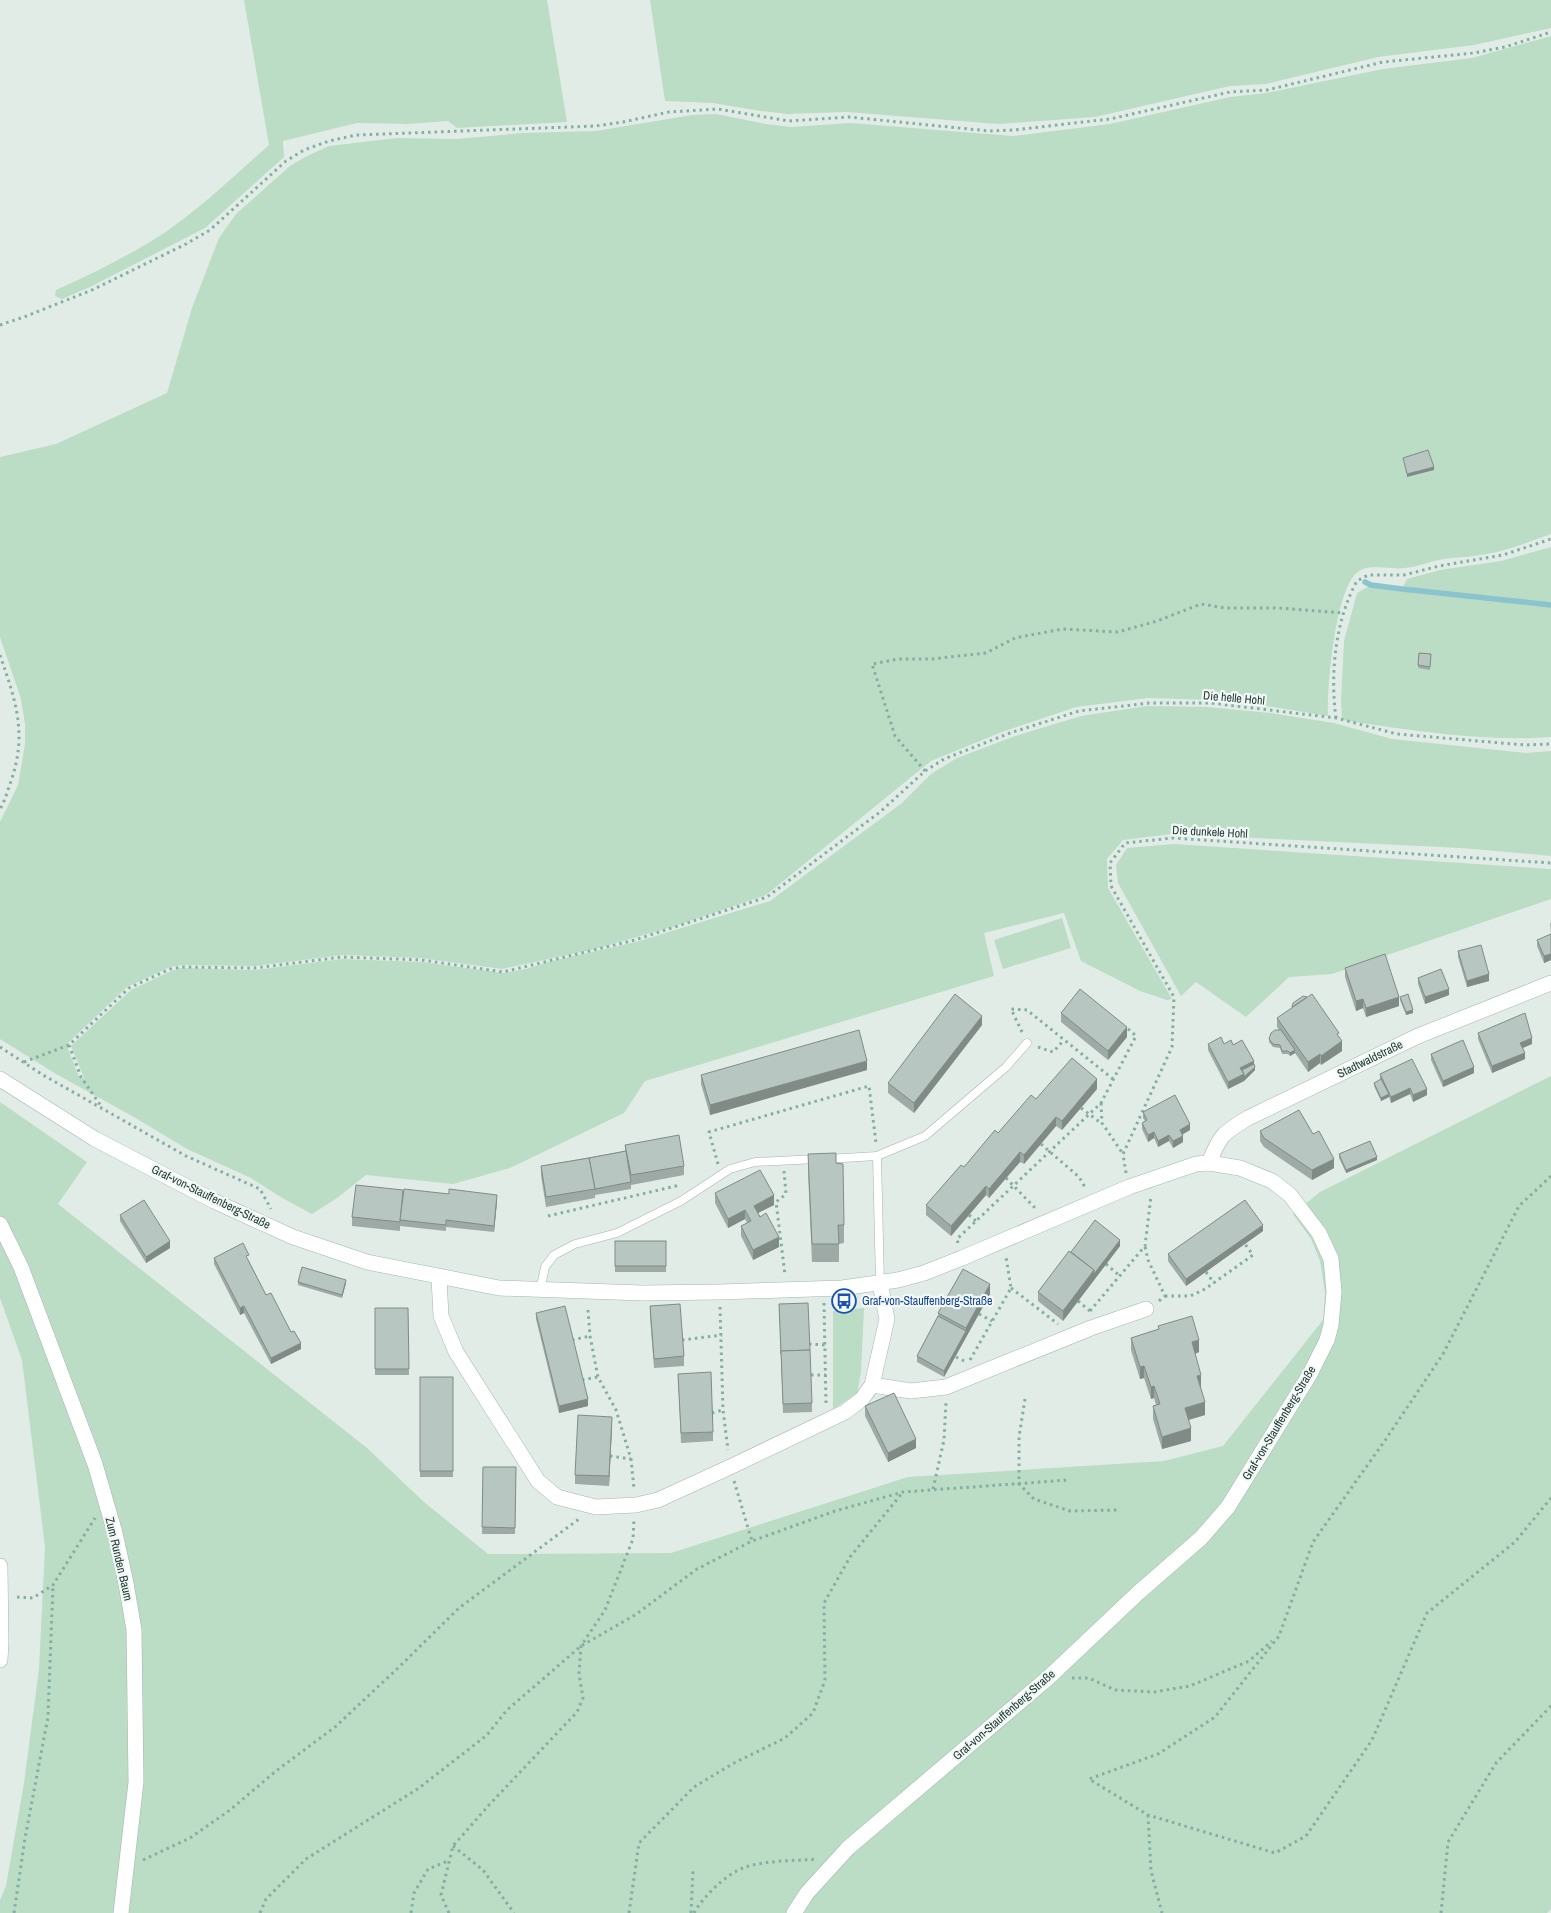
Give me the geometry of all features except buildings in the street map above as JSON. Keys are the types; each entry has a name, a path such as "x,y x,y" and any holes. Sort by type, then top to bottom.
{"street":[{"name":"Stadtwaldstraße","path":"1209,1163 1223,1134 1248,1118 1418,1036 1551,983"},
{"name":"Graf-von-Stauffenberg-Straße","path":"0,1079 94,1139 214,1201 283,1232 367,1262 439,1278 499,1288 540,1291 642,1293 851,1287 880,1283 924,1273 1003,1242 1129,1187 1181,1168 1209,1163 1240,1168 1272,1181 1290,1195 1319,1233 1329,1253 1333,1271 1331,1325 1327,1340 1310,1374 1228,1507 1201,1538 1138,1593 1048,1678 838,1858 807,1892 794,1913"},
{"name":"Zum Runden Baum","path":"0,1224 21,1267 95,1464 115,1533 134,1630 136,1782 121,1913"},
{"path":"439,1278 441,1316 456,1352 538,1481 557,1497 596,1507 636,1505 658,1500 845,1412 862,1399 872,1385 887,1319 880,1283"},
{"path":"872,1385 911,1391 952,1384 1073,1336 1146,1310"},
{"path":"0,1566 0,1660"}],"lane":[{"path":"540,1291 545,1267 554,1254 575,1244 617,1233 681,1201 730,1169 754,1162 877,1156 926,1136 1006,1067 1027,1043"},
{"path":"877,1156 880,1283"}],"path":[{"path":"0,325 92,290 186,244 210,230 286,161 304,150 329,141 356,135 596,126 669,112 718,109 789,121 849,117 989,131 1014,130 1110,119 1230,92 1266,90 1383,62 1474,53 1506,47 1551,32"},
{"path":"1336,718 1333,695 1334,667 1344,613 1357,581 1368,575 1404,575 1439,566 1503,555 1551,539"},
{"path":"925,771 895,736 872,664 898,659 931,659 986,653 1015,638 1062,629 1118,632 1157,621 1201,604 1225,608 1278,608 1344,613"},
{"path":"0,655 15,699 20,724 20,744 13,776 0,809"},
{"name":"Die helle Hohl","path":"69,1045 128,988 170,969 182,967 255,968 342,957 422,960 503,972 635,940 767,897 898,798 925,771 958,752 1079,711 1149,702 1211,703 1336,718 1397,734 1516,744 1551,744"},
{"name":"Die dunkele Hohl","path":"1123,1154 1172,1047 1174,997 1111,886 1110,863 1125,843 1173,838 1551,863"},
{"path":"1064,1040 1053,1052 1027,1043 1012,1009 1027,1010 1114,1079"},
{"path":"962,1258 957,1239 1102,1103 1136,1036 1123,1025"},
{"path":"24,1062 69,1045 81,1077 102,1108"},
{"path":"0,1047 44,1075 186,1156 260,1189 283,1232"},
{"path":"718,1163 709,1132 869,1086 875,1136"},
{"path":"1102,1103 1102,1124"},
{"path":"1081,1108 1102,1124 1123,1154 1129,1187"},
{"path":"1041,1144 1079,1177 1093,1202"},
{"path":"783,1161 786,1194 776,1202 787,1289"},
{"path":"1551,1176 1519,1206 1443,1354 1386,1440 1313,1542 1279,1636 1215,1717 1158,1754 1089,1779 1148,1815 1275,1853 1306,1836 1372,1740 1427,1613 1515,1542 1551,1498"},
{"path":"1006,1178 1041,1213 1045,1224"},
{"path":"1153,1178 1145,1246 1148,1260 1165,1296"},
{"path":"548,1216 680,1185 681,1201"},
{"path":"969,1215 976,1221"},
{"path":"933,1488 944,1440 952,1384 968,1364 1011,1288 1003,1242"},
{"path":"1146,1310 1165,1296 1190,1296 1214,1283 1253,1255 1245,1244"},
{"path":"1011,1288 1073,1336 1080,1322 1145,1246"},
{"path":"1106,1264 1120,1276"},
{"path":"1206,1272 1214,1283"},
{"path":"824,1288 826,1420"},
{"path":"1078,1301 1090,1311"},
{"path":"450,1913 441,1896 453,1846 577,1712 583,1698 579,1674 581,1646 606,1610 633,1538 636,1505 630,1458 616,1410 598,1377 590,1336 588,1310"},
{"path":"720,1311 723,1410 730,1467 752,1540"},
{"path":"979,1314 992,1321"},
{"path":"682,1340 722,1335"},
{"path":"572,1340 590,1336"},
{"path":"810,1344 825,1345"},
{"path":"956,1357 968,1364"},
{"path":"811,1375 826,1376"},
{"path":"582,1380 598,1377"},
{"path":"1025,1399 1018,1437 1019,1484 1034,1499 1070,1511 1117,1510"},
{"path":"712,1413 723,1410"},
{"path":"610,1456 630,1458"},
{"path":"260,1913 266,1899 306,1859 419,1788 487,1735 508,1710 581,1646 635,1615 697,1570 752,1540 835,1512 903,1492 933,1488 1068,1480"},
{"path":"629,1913 639,1843 694,1787 734,1763 785,1738 813,1713 825,1680 824,1603 850,1557 903,1492"},
{"path":"15,1597 33,1598 53,1585 106,1500"},
{"path":"126,1867 190,1838 230,1810 276,1771 335,1727 459,1608 596,1507"},
{"path":"14,1913 25,1838 48,1717 53,1585"},
{"path":"1048,1678 1089,1678 1115,1690 1154,1692 1190,1686 1249,1661 1279,1636"},
{"path":"1441,1913 1448,1842 1496,1763 1551,1706"},
{"path":"1148,1815 1151,1871 1162,1913"},
{"path":"453,1846 483,1870 514,1913"},
{"path":"693,1913 717,1886 742,1868 775,1862 838,1858"},
{"path":"411,1913 414,1893 428,1870 449,1861"},
{"path":"693,1871 693,1913"}],"green space":[{"path":"244,0 547,0 567,122 457,128 448,121 408,124 357,123 283,141 284,157 205,228 90,287 62,299 55,296 56,290 113,263 167,231 269,145"},
{"path":"650,0 1551,0 1551,28 1474,45 1378,57 1266,84 1230,86 1095,117 998,124 847,112 787,114 712,103 665,101"},
{"path":"1551,36 1551,534 1494,553 1444,559 1409,567 1370,567 1359,571 1351,580 1338,616 1331,662 1328,716 1260,705 1213,700 1148,698 1076,707 1002,732 931,761 766,895 672,927 595,949 502,969 421,958 343,955 255,966 182,965 170,967 127,987 69,1042 68,1049 79,1077 84,1078 71,1046 131,990 181,968 255,970 342,959 422,962 503,973 636,942 770,901 902,803 931,774 957,758 1015,736 1081,716 1147,706 1207,707 1270,713 1334,723 1392,739 1526,753 1551,751 1551,856 1461,848 1172,834 1123,840 1107,859 1108,888 1172,999 1167,1000 1140,991 1081,961 1064,913 984,933 994,976 645,1081 624,1113 510,1168 453,1184 366,1175 337,1198 312,1214 251,1178 187,1149 56,1074 0,1039 0,822 18,785 25,744 25,724 21,699 0,637 0,457 56,444 167,393 192,308 219,238 236,214 290,166 329,146 397,138 457,139 523,133 596,131 692,115 716,114 791,127 850,123 1013,136 1110,124 1230,97 1266,93 1383,69 1472,58"},
{"path":"1551,547 1551,737 1499,738 1472,736 1342,720 1341,700 1344,641 1357,593 1371,585 1402,589 1407,579 1440,570 1501,561"},
{"path":"1173,844 1551,869 1551,899 1332,974 1289,977 1246,1017 1196,982 1181,996 1118,883 1116,865 1127,848"},
{"path":"1062,918 1071,948 1003,969 994,940"},
{"path":"1551,1076 1551,1909 1547,1913 0,1913 0,1900 6,1886 24,1783 39,1669 45,1547 22,1360 0,1298 0,1102 87,1162 58,1204 367,1448 424,1502 488,1554 671,1553 908,1477 1164,1461 1223,1446 1323,1320 1325,1293 1320,1261 1311,1239 1293,1214 1320,1192"},
{"path":"864,1308 861,1372 857,1394 833,1409 833,1311"}],"waterway":[{"path":"1365,582 1371,585 1402,589 1551,605"}],"place":[{"name":"Graf-von-Stauffenberg-Straße","path":"844,1301"}]}
